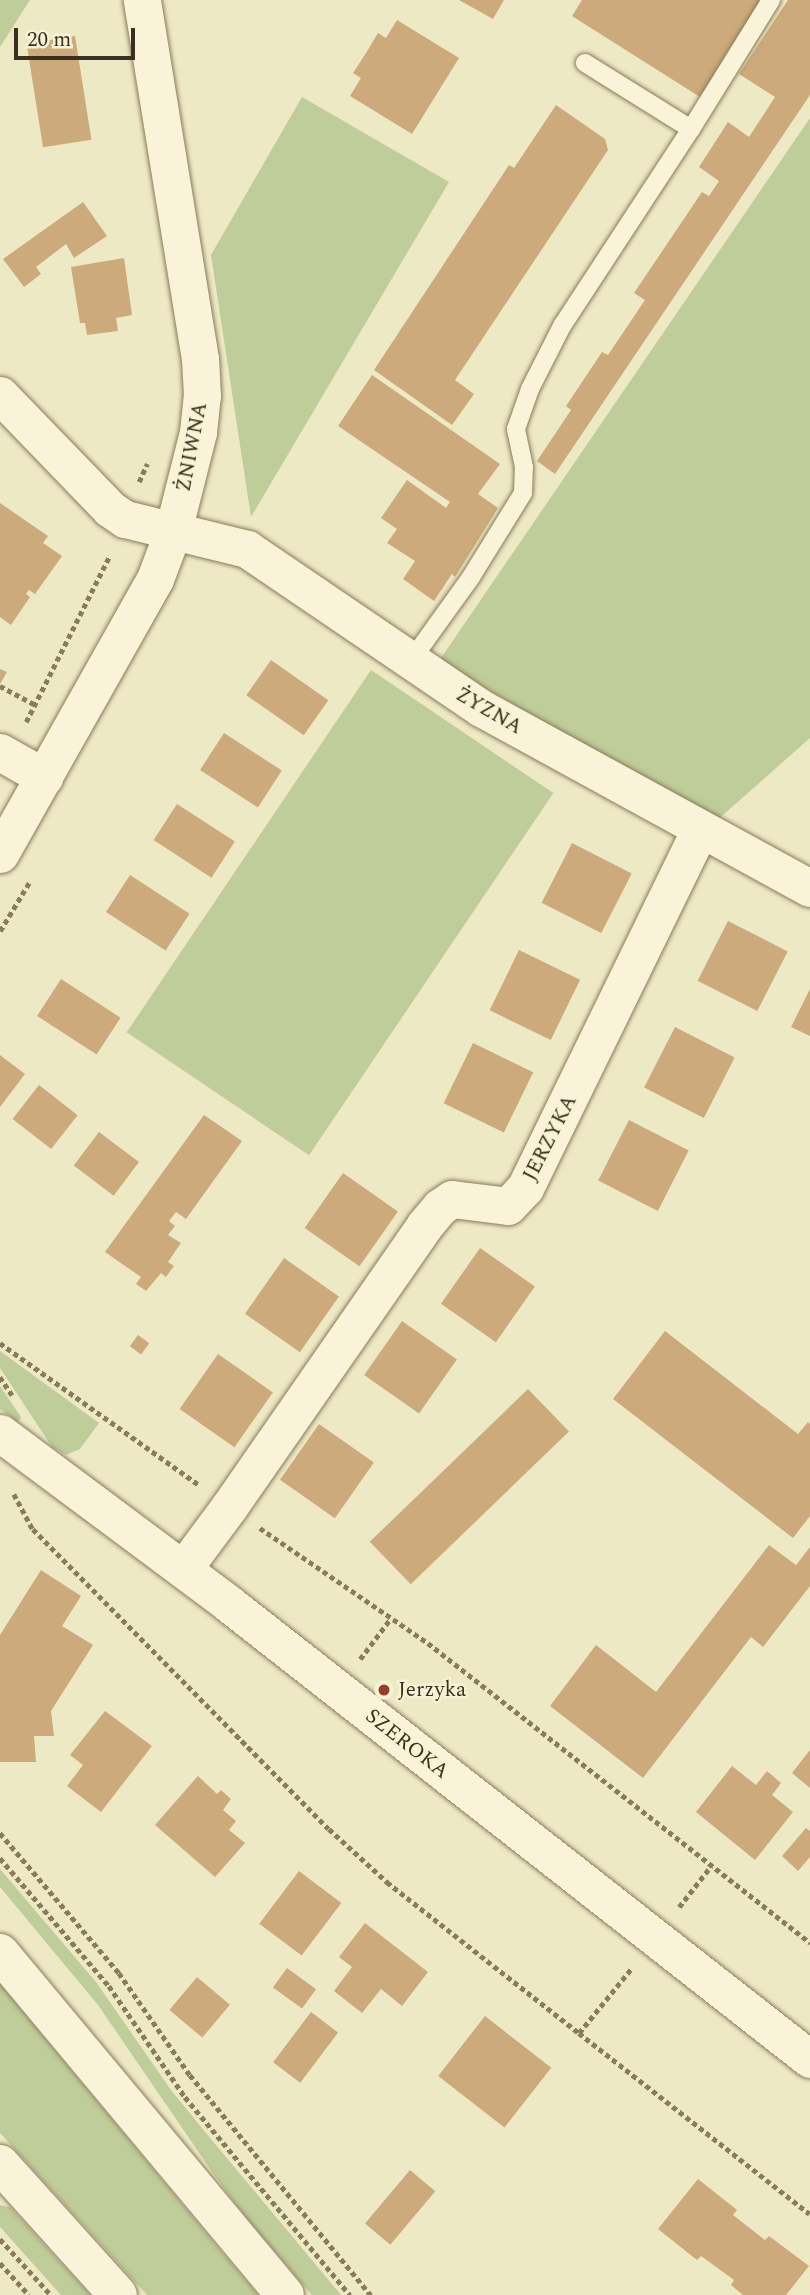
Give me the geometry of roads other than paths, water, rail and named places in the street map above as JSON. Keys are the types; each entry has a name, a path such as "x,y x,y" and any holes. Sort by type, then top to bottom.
{"main road":[{"path":"0,1953 285,2295"},
{"path":"0,2164 118,2295"}],"street":[{"name":"ŻNIWNA","path":"0,854 147,597 173,531 198,432 201,384 191,302 142,0"},
{"name":"ŻYZNA","path":"0,395 110,509 125,519 247,550 481,708 810,888"},
{"path":"0,752 44,776"},
{"name":"JERZYKA","path":"183,1569 424,1226 440,1208 452,1199 508,1206 526,1188 701,829"},
{"name":"SZEROKA","path":"0,1433 183,1569 810,2059"}],"lane":[{"path":"410,662 471,577 523,493 524,467 516,429 530,389 557,336 771,0"},
{"path":"585,63 691,129"}],"place":[{"name":"Jerzyka","path":"384,1690"}]}
